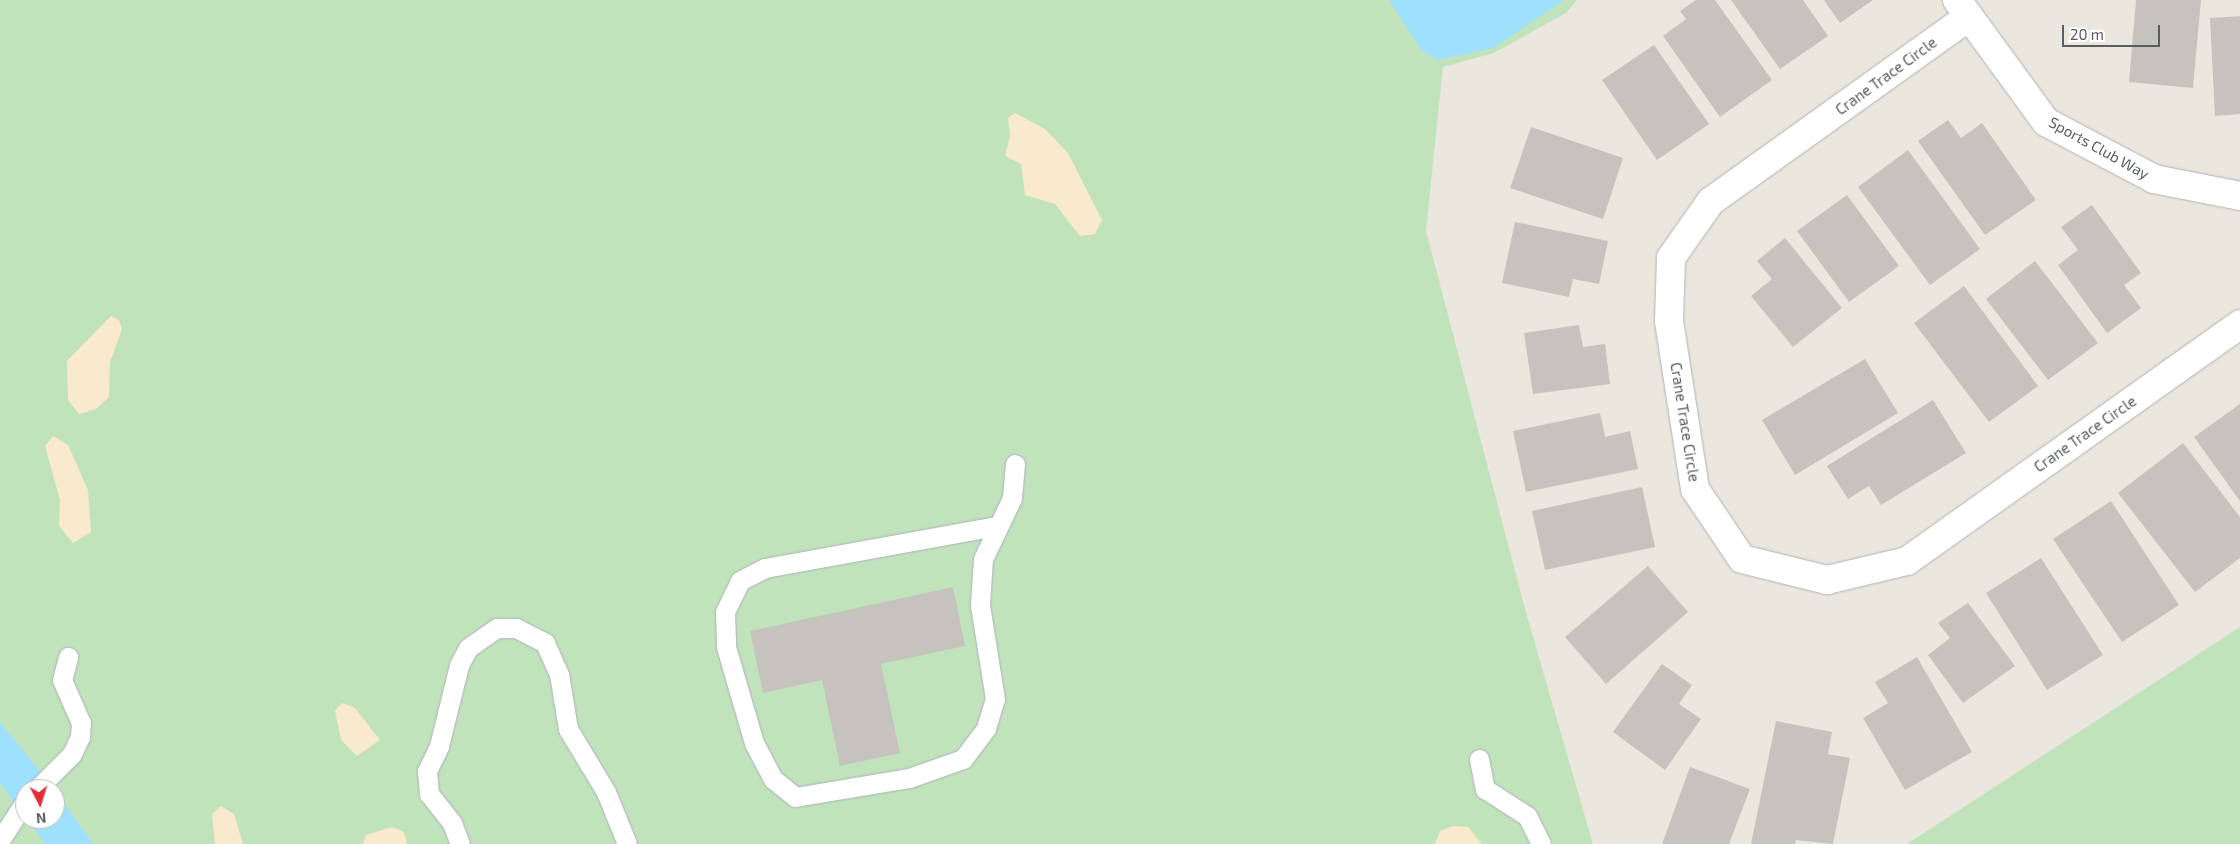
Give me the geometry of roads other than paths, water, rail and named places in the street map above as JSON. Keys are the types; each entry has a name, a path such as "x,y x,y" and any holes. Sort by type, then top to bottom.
{"street":[{"name":"Sports Club Way","path":"1962,9 2046,122 2154,178 2240,196"},
{"name":"Crane Trace Circle","path":"1962,9 1711,201 1671,258 1669,322 1695,489 1742,558 1827,580 1907,561 2240,324"}],"lane":[{"path":"996,526 765,568 740,581 725,612 726,648 754,743 773,779 795,797 910,778 963,759 986,728 995,699 980,605 983,559 996,526 1012,498 1015,464"},
{"path":"460,844 452,823 429,794 427,771 438,746 459,665 468,648 497,628 516,628 545,643 559,674 568,729 606,792 627,844"},
{"path":"46,779 72,754 80,737 81,723 62,680 68,657"},
{"path":"1478,759 1485,789 1527,816 1541,844"},
{"path":"0,840 15,816"}],"water":[{"path":"1389,0 1564,0 1493,48 1438,60 1421,50"},
{"path":"0,722 46,779 15,779 15,803 0,783"},
{"path":"65,804 93,844 45,844 34,829 65,829"}]}
